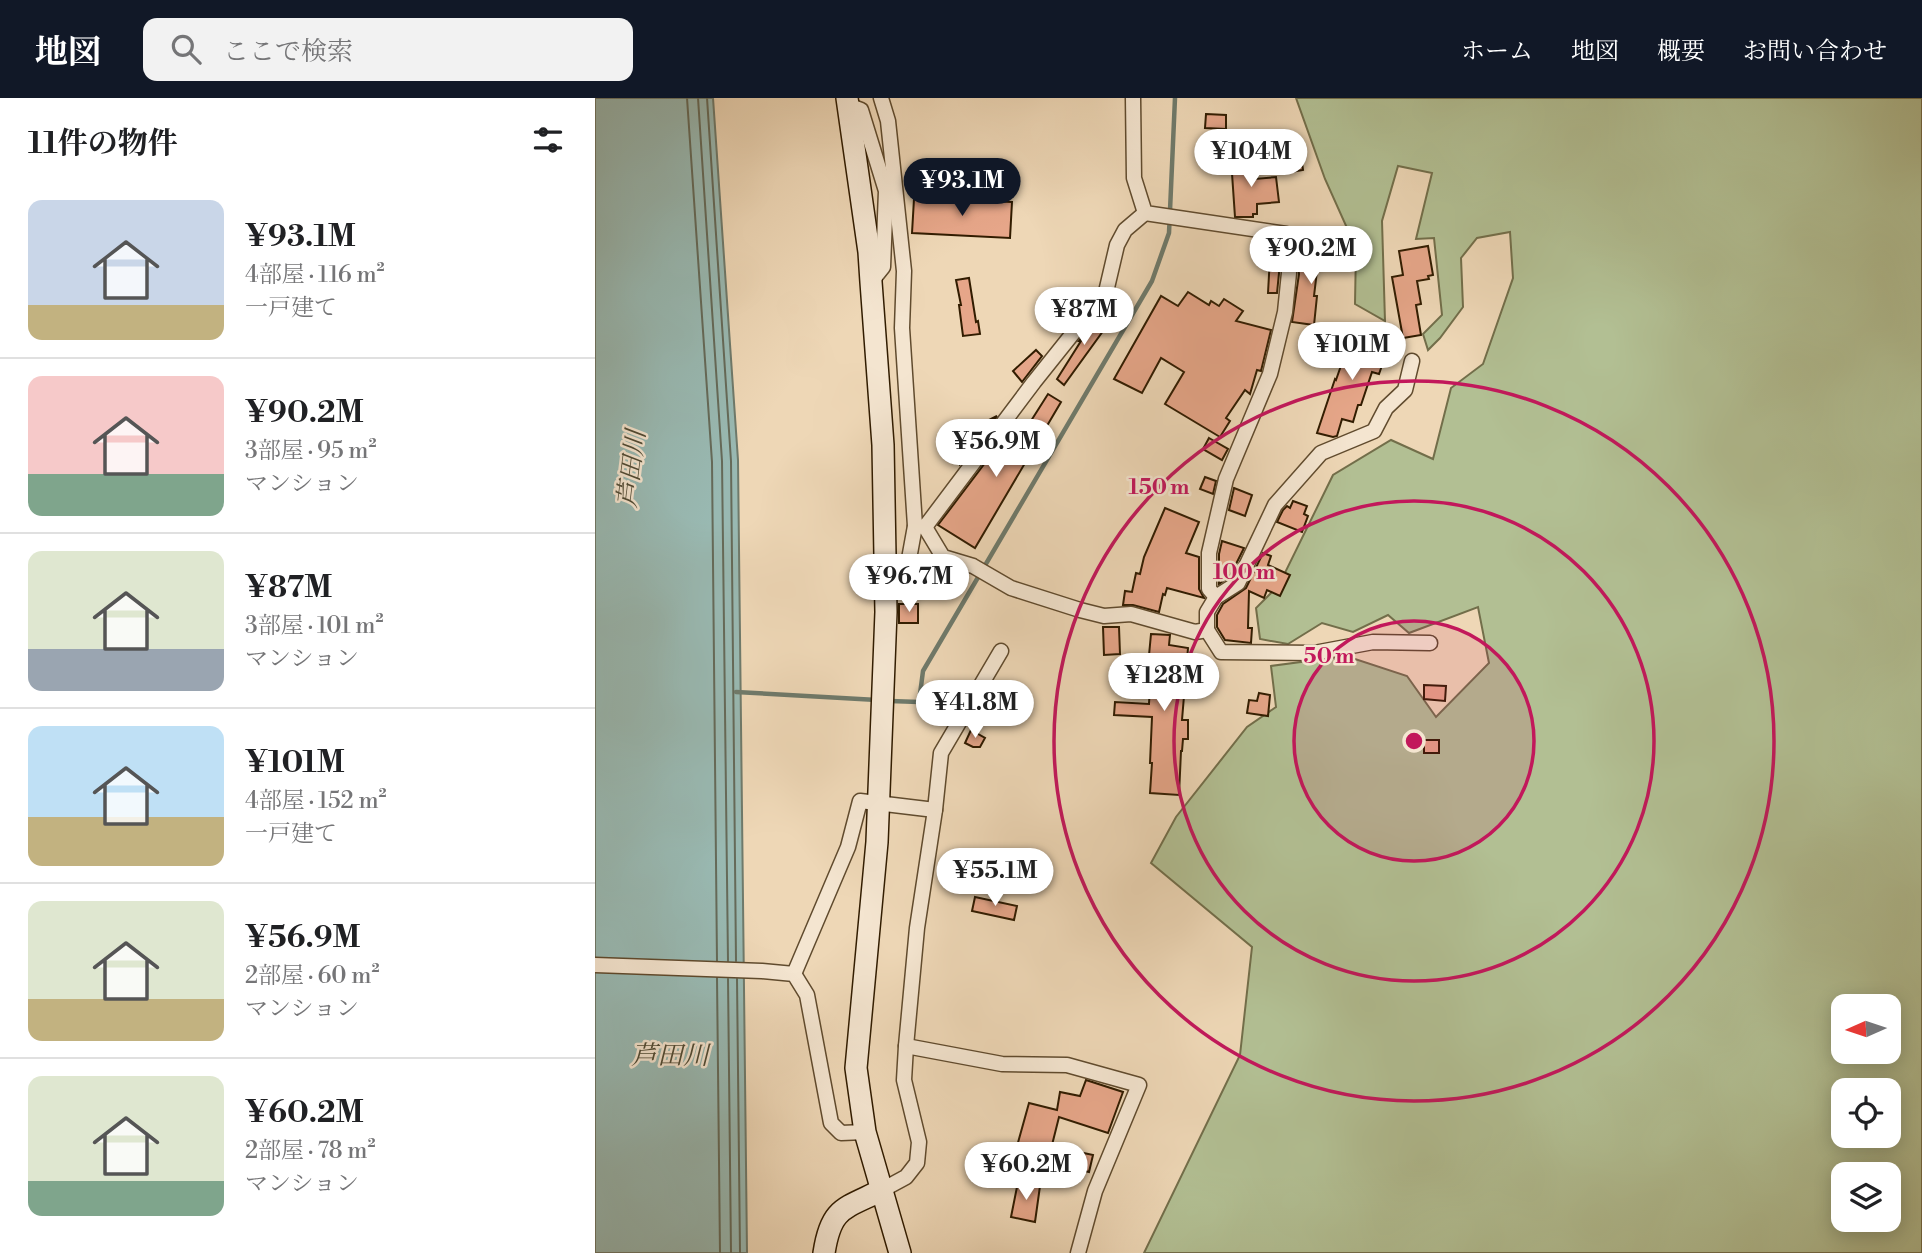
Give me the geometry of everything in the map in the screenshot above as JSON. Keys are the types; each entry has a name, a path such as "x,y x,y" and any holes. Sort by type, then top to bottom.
{"street":[{"path":"871,282 883,267 890,190 888,121 881,98"},
{"path":"1133,98 1134,178 1152,214"},
{"path":"847,102 861,110 890,190 904,271 902,328 920,526 907,570 895,592 886,593"},
{"path":"847,102 869,252 883,445 886,593 877,842 856,1068 865,1132 900,1253"},
{"path":"920,526 1106,292 1117,245 1125,230 1152,214 1286,234 1289,273 1285,313 1270,374 1226,480 1209,553 1209,589 1216,597"},
{"path":"1412,361 1405,390 1387,408 1374,431 1321,453 1275,505 1238,583 1216,597 1207,612 1207,630 1221,652 1314,653 1373,642 1430,643"},
{"path":"920,526 943,557 973,566 1011,588 1104,616 1131,614 1195,632 1207,630"},
{"path":"824,1253 827,1233 838,1212 906,1177 917,1163 919,1142 904,1080 916,928 935,810 941,753 1001,651"},
{"path":"794,974 848,846 860,801 935,810"},
{"path":"595,965 794,974"},
{"path":"794,974 807,995 831,1123 841,1133 865,1132"},
{"path":"907,1046 1002,1064 1067,1065 1139,1085 1095,1191 1078,1253"}],"green space":[{"path":"1296,98 1922,98 1922,1253 1144,1253 1240,1055 1252,947 1151,863 1176,817 1247,727 1276,707 1271,666 1346,656 1407,676 1436,717 1489,663 1478,607 1409,633 1388,615 1353,632 1322,623 1288,644 1260,639 1256,608 1279,585 1333,475 1391,440 1433,459 1451,388 1483,364 1513,278 1510,232 1477,238 1461,258 1463,307 1428,350 1423,334 1442,315 1434,238 1416,239 1432,173 1398,166 1382,221 1385,321 1355,304 1356,248 1325,179"}],"water":[{"name":"芦田川","path":"595,98 713,98 738,460 747,1253 595,1253"}],"building":[{"path":"1206,114 1226,115 1226,129 1205,128"},
{"path":"1300,148 1303,170 1290,172 1287,150"},
{"path":"1231,159 1254,159 1255,179 1276,177 1279,202 1257,204 1257,214 1253,214 1253,217 1235,217"},
{"path":"914,199 1012,202 1010,238 912,233"},
{"path":"1256,239 1277,243 1277,293 1268,293 1270,257 1254,254"},
{"path":"1428,246 1433,275 1428,276 1429,279 1417,281 1421,304 1416,305 1421,335 1403,338 1392,277 1403,275 1399,251"},
{"path":"1297,256 1349,262 1349,270 1317,271 1314,325 1292,322 1299,274"},
{"path":"969,278 980,334 963,336 956,280"},
{"path":"1188,292 1209,305 1211,301 1219,306 1224,299 1243,311 1236,321 1271,330 1261,371 1257,370 1250,394 1245,390 1226,418 1230,421 1220,437 1165,404 1184,372 1161,358 1142,393 1114,379 1161,296 1178,306"},
{"path":"1101,313 1111,320 1064,385 1057,379 1079,341"},
{"path":"1361,332 1375,336 1373,343 1388,348 1379,374 1372,372 1353,422 1342,419 1337,436 1317,433 1352,334 1359,336"},
{"path":"1036,350 1042,356 1022,382 1013,371"},
{"path":"1048,394 1061,402 975,548 938,525 1007,434 1035,429 1029,424"},
{"path":"997,416 960,464 958,443 968,442 963,433"},
{"path":"1209,438 1228,449 1222,460 1203,449"},
{"path":"1205,477 1216,481 1213,494 1200,489"},
{"path":"1234,488 1252,495 1245,516 1229,510"},
{"path":"1293,501 1307,506 1304,514 1308,516 1302,532 1277,522 1283,510 1287,506 1290,508"},
{"path":"1165,508 1199,522 1186,553 1199,557 1199,589 1204,598 1167,588 1159,612 1123,605 1125,591 1132,592 1136,573 1140,574 1144,557"},
{"path":"1222,541 1244,548 1230,576 1219,584 1219,554"},
{"path":"1263,553 1271,556 1268,565 1290,575 1280,596 1267,590 1264,598 1249,591 1248,628 1252,628 1251,643 1225,640 1217,627 1217,615 1223,604 1246,588"},
{"path":"899,604 918,604 918,623 899,623"},
{"path":"1103,627 1119,627 1120,654 1104,655"},
{"path":"1151,634 1170,635 1169,645 1188,648 1182,720 1188,720 1188,739 1183,739 1181,751 1179,795 1150,793 1152,717 1114,715 1115,702 1149,704"},
{"path":"1424,685 1446,686 1445,701 1424,699"},
{"path":"1259,693 1270,695 1268,716 1247,713 1249,700 1257,701"},
{"path":"971,730 985,738 980,747 965,743"},
{"path":"1424,740 1439,740 1439,753 1424,753"},
{"path":"975,897 1017,906 1014,920 972,911"},
{"path":"1086,1080 1123,1092 1108,1133 1059,1117 1050,1153 1042,1151 1041,1157 1030,1155 1028,1161 1014,1157 1029,1103 1057,1110 1060,1092 1080,1096"},
{"path":"1079,1152 1093,1155 1089,1172 1076,1169"},
{"path":"1018,1182 1040,1186 1035,1222 1011,1217"}],"waterway":[{"path":"890,701 919,702 923,671 1152,281 1169,233 1175,98"},
{"path":"736,692 877,700"}]}
